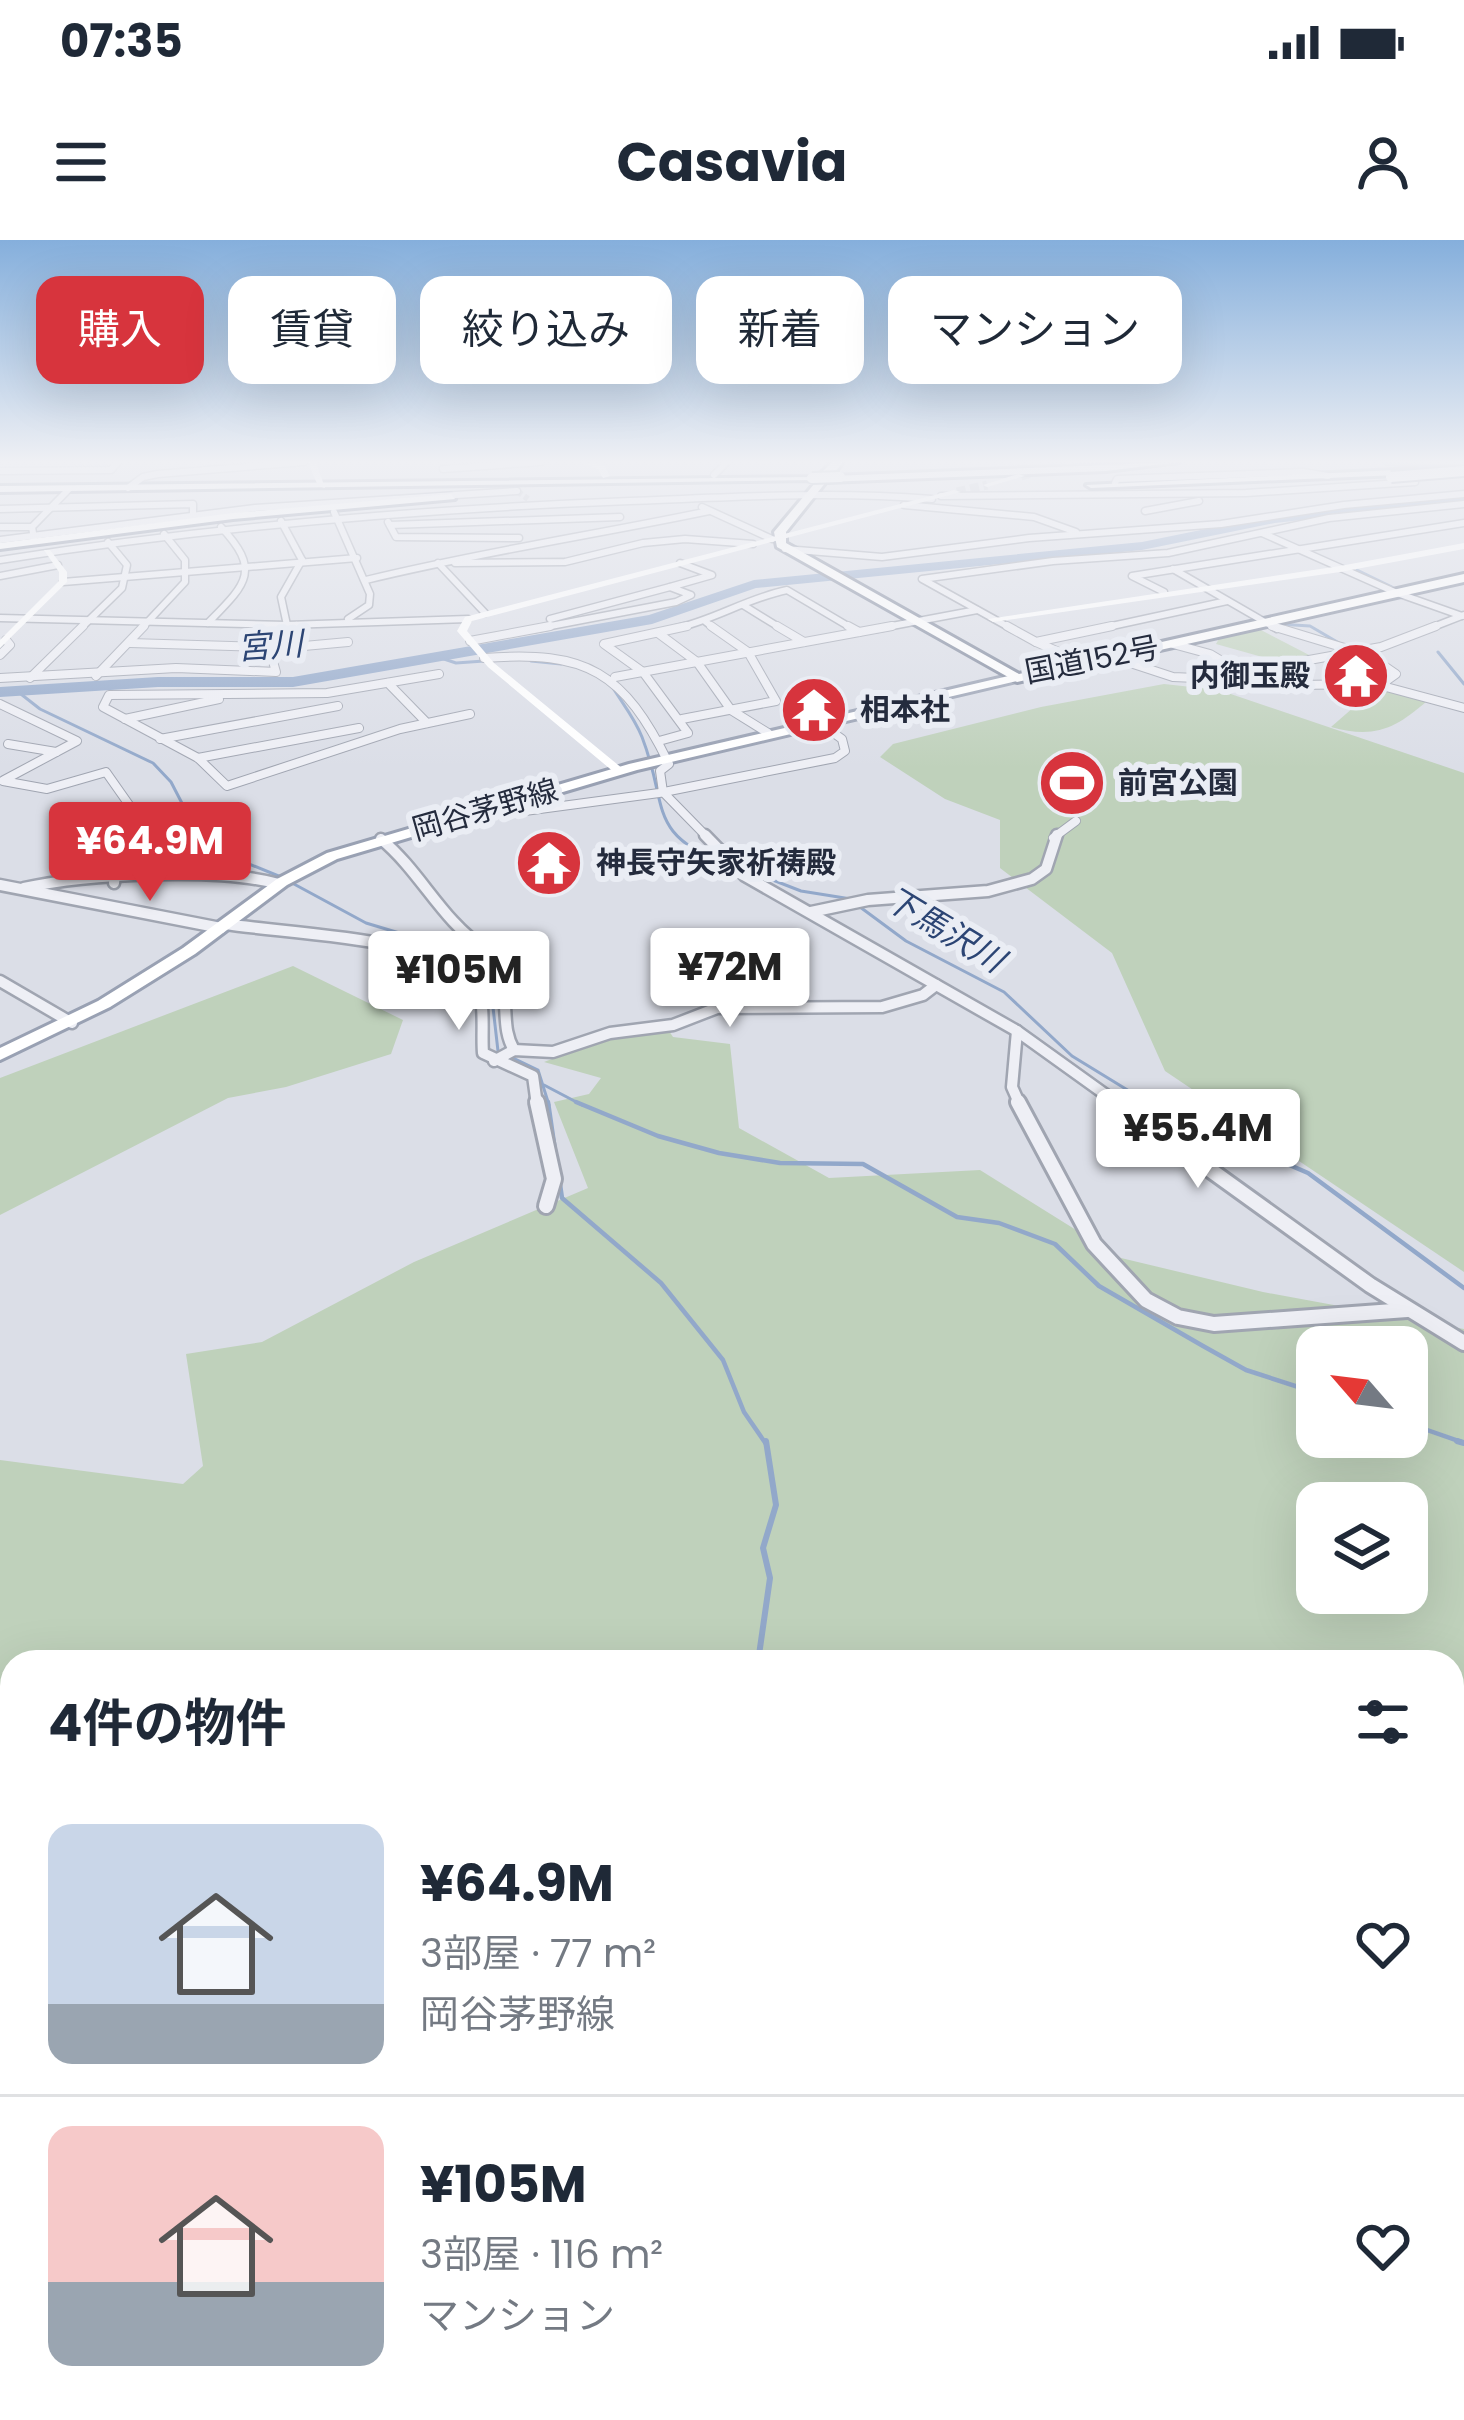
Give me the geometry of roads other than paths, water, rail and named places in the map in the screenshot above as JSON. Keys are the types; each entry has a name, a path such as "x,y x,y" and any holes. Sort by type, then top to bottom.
{"highway":[{"name":"国道152号","path":"818,564 1017,678 1464,578"}],"main road":[{"name":"岡谷茅野線","path":"0,1054 72,1023 224,926 284,881 332,856 653,762 1017,678"}],"street":[{"path":"30,678 91,620 128,576 126,564"},
{"path":"96,676 185,582 184,564"},
{"path":"0,655 10,645 2,642 63,582 262,564"},
{"path":"300,564 280,597 291,625 304,646 348,642"},
{"path":"346,620 369,605 359,564"},
{"path":"366,580 431,564"},
{"path":"444,564 485,613"},
{"path":"0,617 262,625 346,620 424,623 468,619 677,564"},
{"path":"557,626 546,621 712,575 682,564"},
{"path":"1033,564 922,579 1084,663"},
{"path":"1164,564 1292,636 1358,651 1396,674 1382,685"},
{"path":"1164,592 1132,576 1211,564"},
{"path":"1328,564 1463,616"},
{"path":"993,619 1368,564"},
{"path":"0,588 0,577 58,565 63,582"},
{"path":"208,623 238,592 248,565"},
{"path":"589,586 622,599"},
{"path":"471,642 623,616 691,595 670,587"},
{"path":"659,741 686,735 682,719 643,672 604,644 706,622 787,590 859,632"},
{"path":"1036,642 1227,601"},
{"path":"742,605 804,642"},
{"path":"485,659 554,658 615,677 977,610"},
{"path":"1112,657 1173,676 1223,682 1252,679 1298,662 1414,636 1463,616"},
{"path":"468,619 462,631 485,659 619,771"},
{"path":"682,719 776,701 748,652 706,622"},
{"path":"0,678 176,668 276,672 262,625"},
{"path":"658,633 697,662 731,710 768,733"},
{"path":"130,643 268,646"},
{"path":"1174,644 1210,654 1252,679 1294,686 1382,685 1464,707"},
{"path":"440,674 327,693 109,695 104,707 198,758 227,786 470,714"},
{"path":"615,677 659,741"},
{"path":"388,683 427,723"},
{"path":"327,693 370,740"},
{"path":"125,719 213,704 223,696"},
{"path":"0,704 77,741 2,782"},
{"path":"160,739 338,706"},
{"path":"484,810 510,813 657,793 840,755 845,751 842,739 818,722"},
{"path":"198,758 359,728"},
{"path":"657,793 660,771 669,764 653,762 659,741"},
{"path":"8,743 56,752"},
{"path":"0,764 25,769"},
{"path":"2,782 47,789 106,772 132,809 144,857 117,860 114,883"},
{"path":"657,793 736,868 1017,1031 1407,1310 1464,1342"},
{"path":"811,911 976,894 1030,880 1046,869 1052,839 1076,821"},
{"path":"381,839 403,855 442,917 457,933 484,949 473,977 485,1015 483,1053 553,1052 610,1033 673,1024 738,1005 882,1007 936,985"},
{"path":"24,887 56,881 114,883 247,875 284,881"},
{"path":"0,885 224,926 413,948 475,963 502,979 504,1056"},
{"path":"0,981 72,1023"},
{"path":"1017,1031 1012,1088 1021,1108 1098,1246 1149,1305 1172,1317 1216,1324 1352,1309 1407,1310"},
{"path":"504,1056 533,1076 540,1127 554,1168 555,1184 546,1206"}],"waterway":[{"name":"宮川","path":"0,692 158,682 293,682 652,619 754,584 961,564"},
{"path":"1357,570 1392,587"},
{"path":"1278,624 1310,626 1339,643"},
{"path":"1438,652 1464,684"},
{"name":"下馬沢川","path":"435,656 456,663 484,661"},
{"name":"下馬沢川","path":"531,661 561,664"},
{"name":"下馬沢川","path":"613,688 642,737 672,829 684,842 730,867"},
{"path":"17,691 40,709 153,763 171,782 200,838 215,850 281,877 366,923 446,947 474,961 491,990 498,1051 538,1070 549,1105"},
{"name":"下馬沢川","path":"742,868 801,891 851,899"},
{"name":"下馬沢川","path":"860,907 906,941 1004,992 1072,1056 1152,1105"},
{"path":"544,1085 577,1103"},
{"path":"548,1102 562,1198 661,1283 723,1360 744,1412 766,1444"},
{"name":"下馬沢川","path":"1145,1102 1308,1173 1464,1288"},
{"path":"577,1103 658,1136 719,1153 780,1163 863,1164 957,1217 999,1223 1055,1244 1099,1286 1246,1370 1296,1386"},
{"path":"577,1103 582,1105"},
{"path":"1428,1430 1464,1443 1457,1441"},
{"path":"760,1650 770,1578 763,1548 776,1505 766,1441"}],"place":[{"name":"内御玉殿","path":"1356,676"},
{"name":"相本社","path":"814,710"},
{"name":"前宮公園","path":"1072,783"},
{"name":"神長守矢家祈祷殿","path":"549,863"}]}
